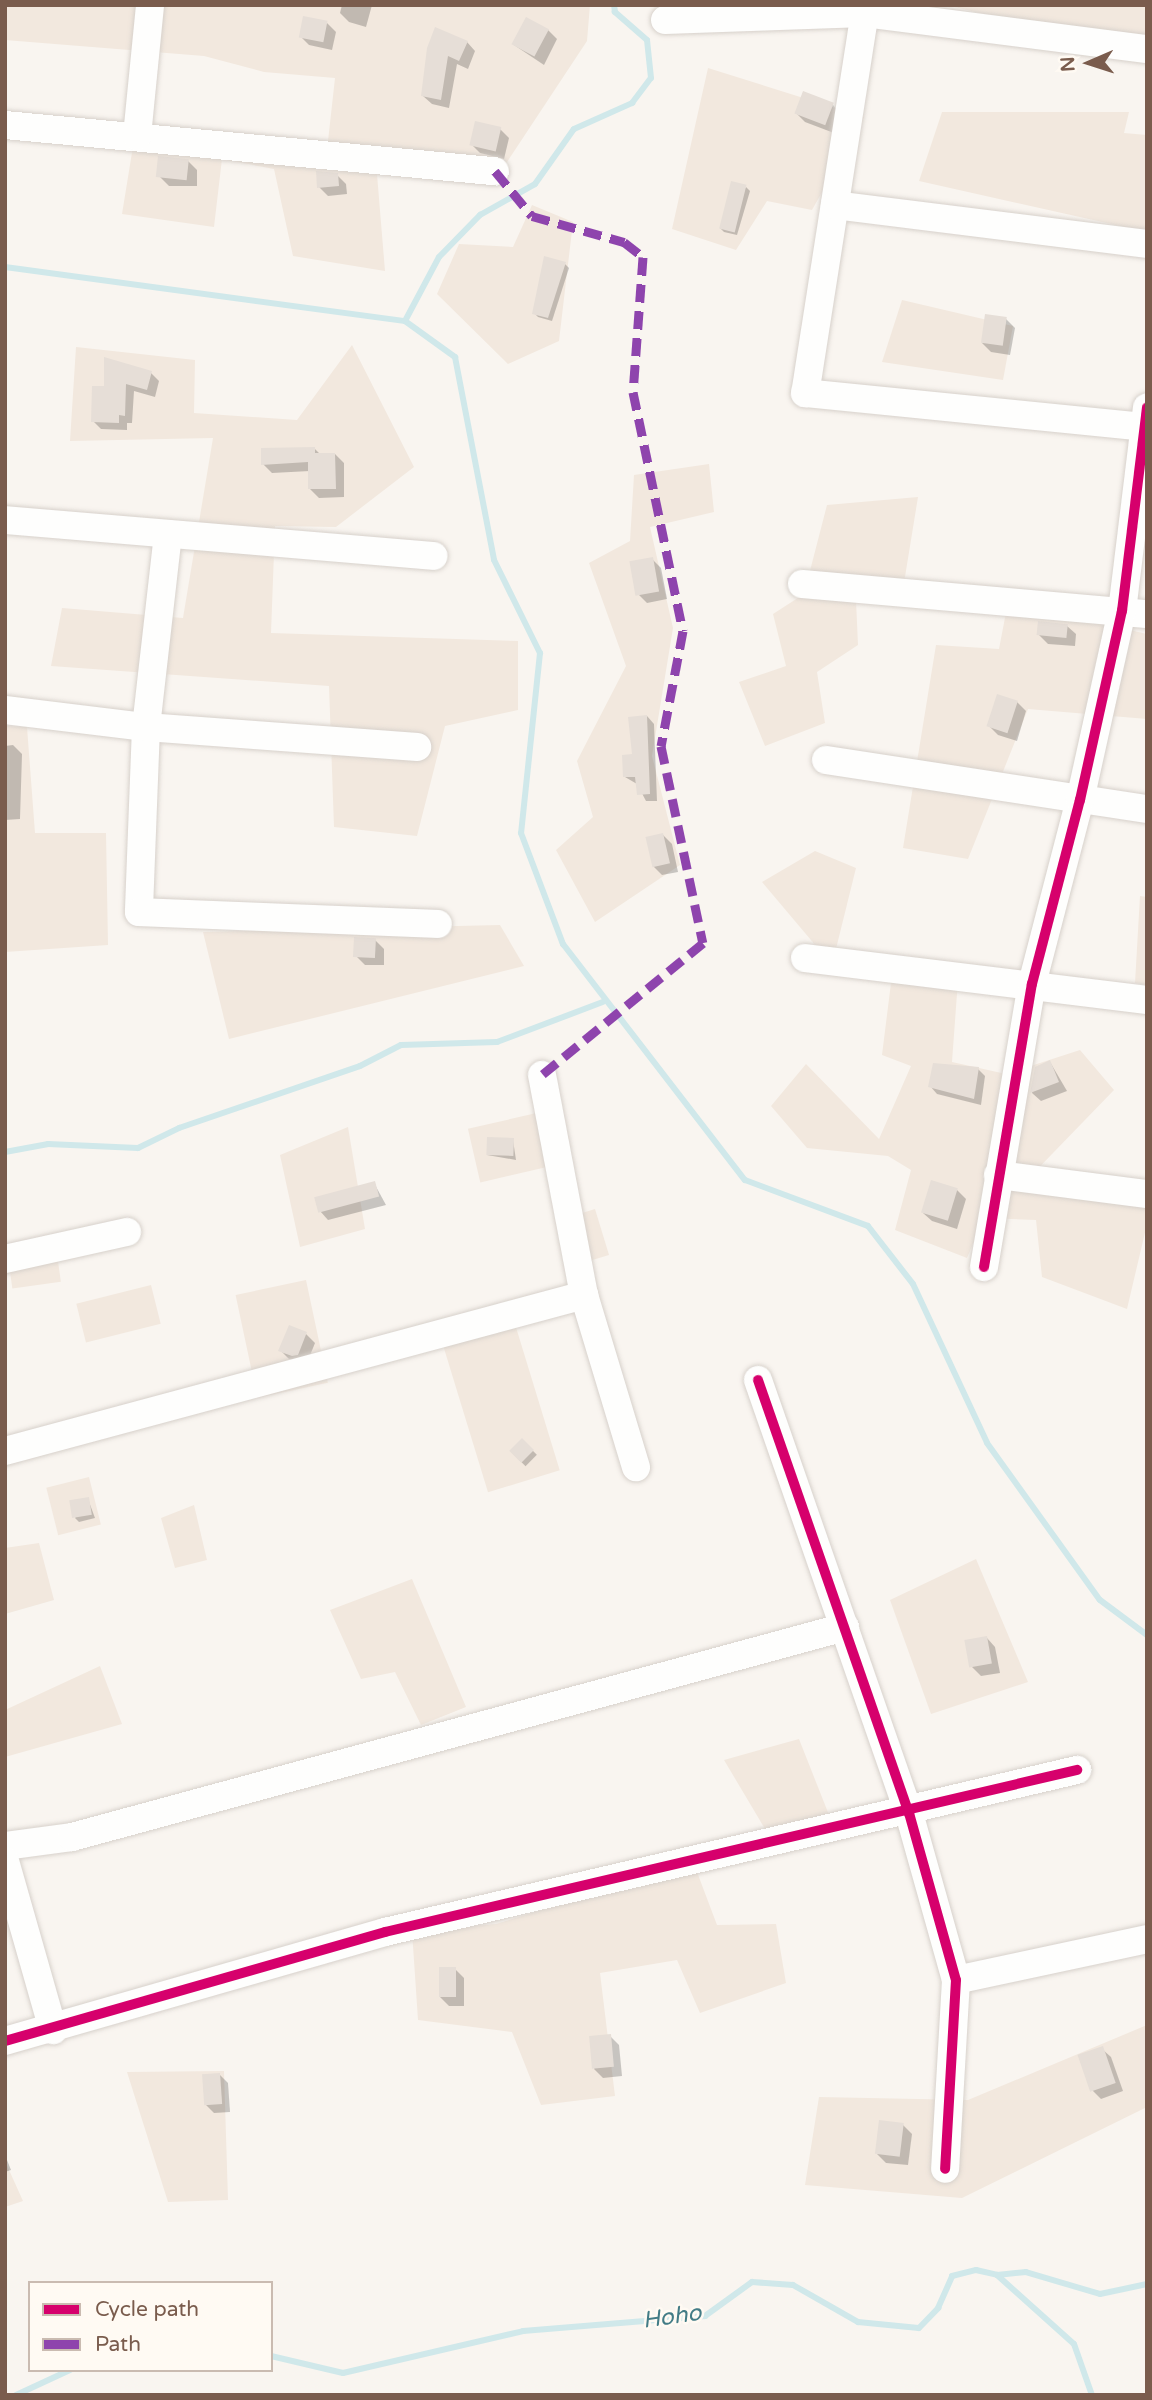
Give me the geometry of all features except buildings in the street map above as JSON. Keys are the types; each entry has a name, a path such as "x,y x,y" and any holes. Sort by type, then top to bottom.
{"street":[{"path":"137,136 150,5"},
{"path":"865,9 805,393 1145,421 1134,612 1080,800 1032,984 984,1267"},
{"path":"665,20 865,9 1147,49"},
{"path":"5,125 495,171"},
{"path":"835,205 1147,244"},
{"path":"5,520 433,556"},
{"path":"167,534 146,727 139,912 438,924"},
{"path":"802,584 1134,612"},
{"path":"5,710 146,727 417,747"},
{"path":"826,760 1147,809"},
{"path":"805,958 1147,1000"},
{"path":"542,1075 584,1295 636,1467"},
{"path":"998,1175 1147,1194"},
{"path":"5,1259 127,1232"},
{"path":"5,1451 584,1295"},
{"path":"758,1380 909,1813 956,1980 945,2169"},
{"path":"5,1846 72,1837 845,1627"},
{"path":"5,2041 53,2030 385,1932 909,1813 1077,1770"},
{"path":"5,1861 53,2030"},
{"path":"956,1980 1147,1938"}],"shaded area":[{"path":"5,5 590,5 587,41 503,168 375,150 385,271 293,256 274,169 222,159 214,227 122,214 136,128 327,150 335,78 264,72 204,56 5,40"},
{"path":"947,5 1147,5 1147,33 1115,47"},
{"path":"708,68 864,117 812,210 767,201 736,250 672,229"},
{"path":"942,112 1129,112 1124,133 1147,135 1147,232 919,181"},
{"path":"532,205 573,222 559,341 508,364 437,294 459,244 513,247"},
{"path":"902,300 1013,326 1003,380 882,362"},
{"path":"352,345 414,467 336,527 275,526 271,633 518,641 518,710 445,726 417,836 334,827 329,686 51,666 62,608 183,618 213,438 70,441 76,347 195,360 194,413 297,420"},
{"path":"709,464 714,512 650,527 673,628 652,756 680,865 595,922 556,850 593,817 577,761 626,666 589,563 630,541 634,475"},
{"path":"918,497 904,583 855,578 858,645 817,672 825,723 765,746 739,682 786,666 773,614 804,594 827,505"},
{"path":"1008,602 1147,634 1147,719 1028,709 968,859 903,848 936,645 999,649"},
{"path":"5,726 27,727 35,833 106,833 108,945 5,952"},
{"path":"815,851 856,868 832,965 762,882"},
{"path":"1140,896 1147,897 1147,985 1135,983"},
{"path":"500,925 524,966 229,1039 203,932"},
{"path":"892,975 958,980 952,1062 1006,1074 1080,1050 1114,1090 1023,1184 1147,1200 1147,1224 1127,1309 1042,1277 1036,1220 984,1218 967,1258 895,1230 911,1170 888,1156 807,1148 771,1106 806,1064 879,1139 911,1066 882,1055"},
{"path":"541,1112 553,1166 480,1182 468,1129"},
{"path":"348,1127 365,1229 300,1247 280,1155"},
{"path":"595,1209 609,1255 571,1267 557,1221"},
{"path":"56,1247 61,1282 12,1288 7,1254"},
{"path":"306,1280 328,1383 257,1398 236,1295"},
{"path":"151,1285 161,1324 86,1342 76,1304"},
{"path":"515,1324 560,1470 488,1492 443,1346"},
{"path":"89,1477 101,1525 58,1535 46,1488"},
{"path":"194,1505 207,1560 175,1568 161,1518"},
{"path":"39,1543 54,1600 5,1614 5,1548"},
{"path":"976,1559 1028,1682 931,1714 890,1600"},
{"path":"412,1579 466,1707 421,1725 395,1672 361,1679 330,1610"},
{"path":"100,1666 122,1724 5,1757 5,1710"},
{"path":"799,1739 831,1820 771,1839 724,1760"},
{"path":"694,1864 717,1925 776,1924 786,1983 700,2013 677,1960 600,1973 615,2096 541,2105 512,2032 418,2020 412,1931 496,1924"},
{"path":"1147,2025 1147,2107 962,2198 805,2185 819,2097 968,2100"},
{"path":"224,2071 228,2200 168,2202 127,2072"},
{"path":"5,2161 23,2201 5,2207"}],"waterway":[{"path":"405,321 439,257 480,215 535,184 574,129 632,103 651,78 647,40 615,12 614,5"},
{"path":"5,267 405,321 455,357 494,560 540,653 521,833 563,944 745,1180 868,1226 913,1284 987,1443 1100,1600 1147,1635"},
{"path":"5,1152 48,1144 138,1148 179,1128 360,1066 401,1045 497,1042 603,1002"},
{"name":"Hoho","path":"273,2356 343,2373 523,2331 705,2316 752,2282 793,2285 858,2322 919,2328 938,2308 952,2276 976,2270 997,2275 1074,2344 1092,2395"},
{"path":"997,2275 1026,2272 1100,2294 1147,2284"},
{"name":"Hoho","path":"16,2395 66,2372"}],"marked path":[{"path":"495,171 532,216 624,242 643,257 633,392 683,631 661,746 703,943 542,1075"}],"cycle path":[{"path":"984,1267 1032,984 1080,800 1122,611 1147,408"},
{"path":"758,1380 909,1813 956,1980 945,2169"},
{"path":"5,2041 385,1932 1077,1770"}]}
